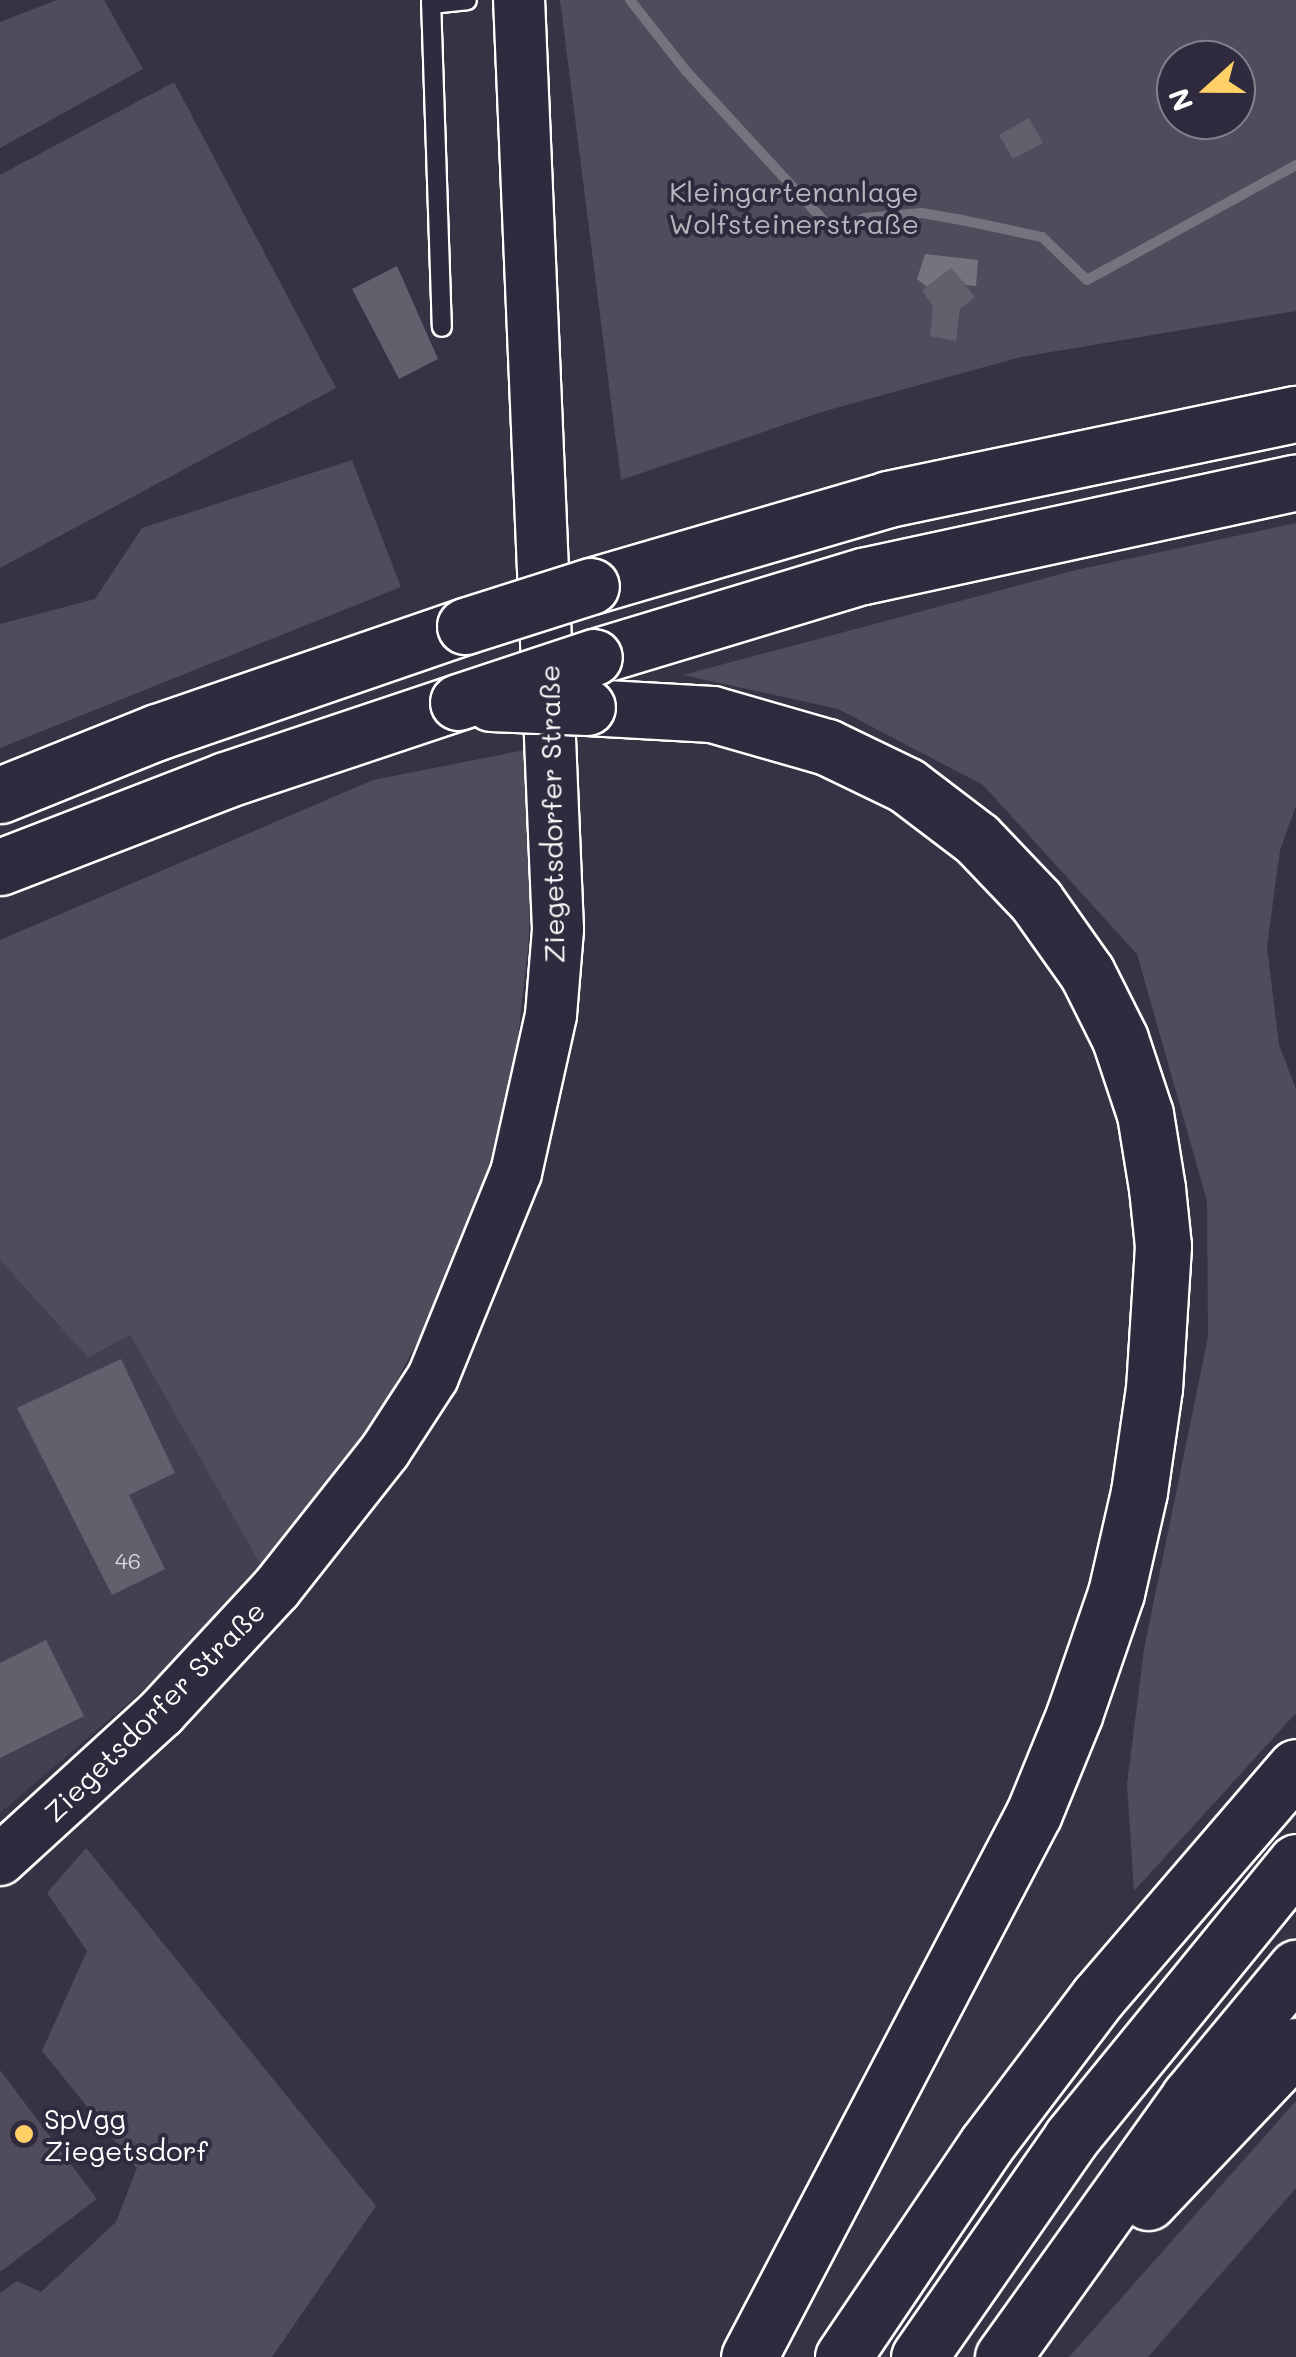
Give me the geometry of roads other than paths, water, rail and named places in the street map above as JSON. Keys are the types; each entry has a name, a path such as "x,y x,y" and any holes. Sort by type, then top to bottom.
{"highway":[{"path":"0,795 157,732 590,586 888,499 1285,413"},
{"path":"0,867 226,780 458,702 591,682 863,576 1296,482"},
{"path":"591,682 828,747 906,785 977,838 1036,900 1087,973 1120,1039 1146,1114 1158,1188 1163,1246 1154,1388 1140,1492 1116,1593 1074,1715 1034,1813 749,2357"},
{"path":"843,2357 986,2145 1098,1997 1296,1767"},
{"path":"919,2357 1071,2138 1296,1862"},
{"path":"1002,2357 1189,2097 1296,1968"},
{"path":"1056,2277 1153,2198 1296,2046"}],"street":[{"name":"Ziegetsdorfer Straße","path":"0,1860 161,1713 276,1590 385,1451 433,1376 520,1158 551,1015 558,890 519,0"}],"lane":[{"path":"442,327 431,2 468,0"}],"waterway":[{"path":"630,0 686,71 835,233 864,218 922,213 957,219 1042,237 1087,280 1296,165"}],"place":[{"name":"SpVgg Ziegetsdorf","path":"24,2134"}],"park label":[{"name":"Kleingartenanlage Wolfsteinerstraße","path":"794,207"}]}
